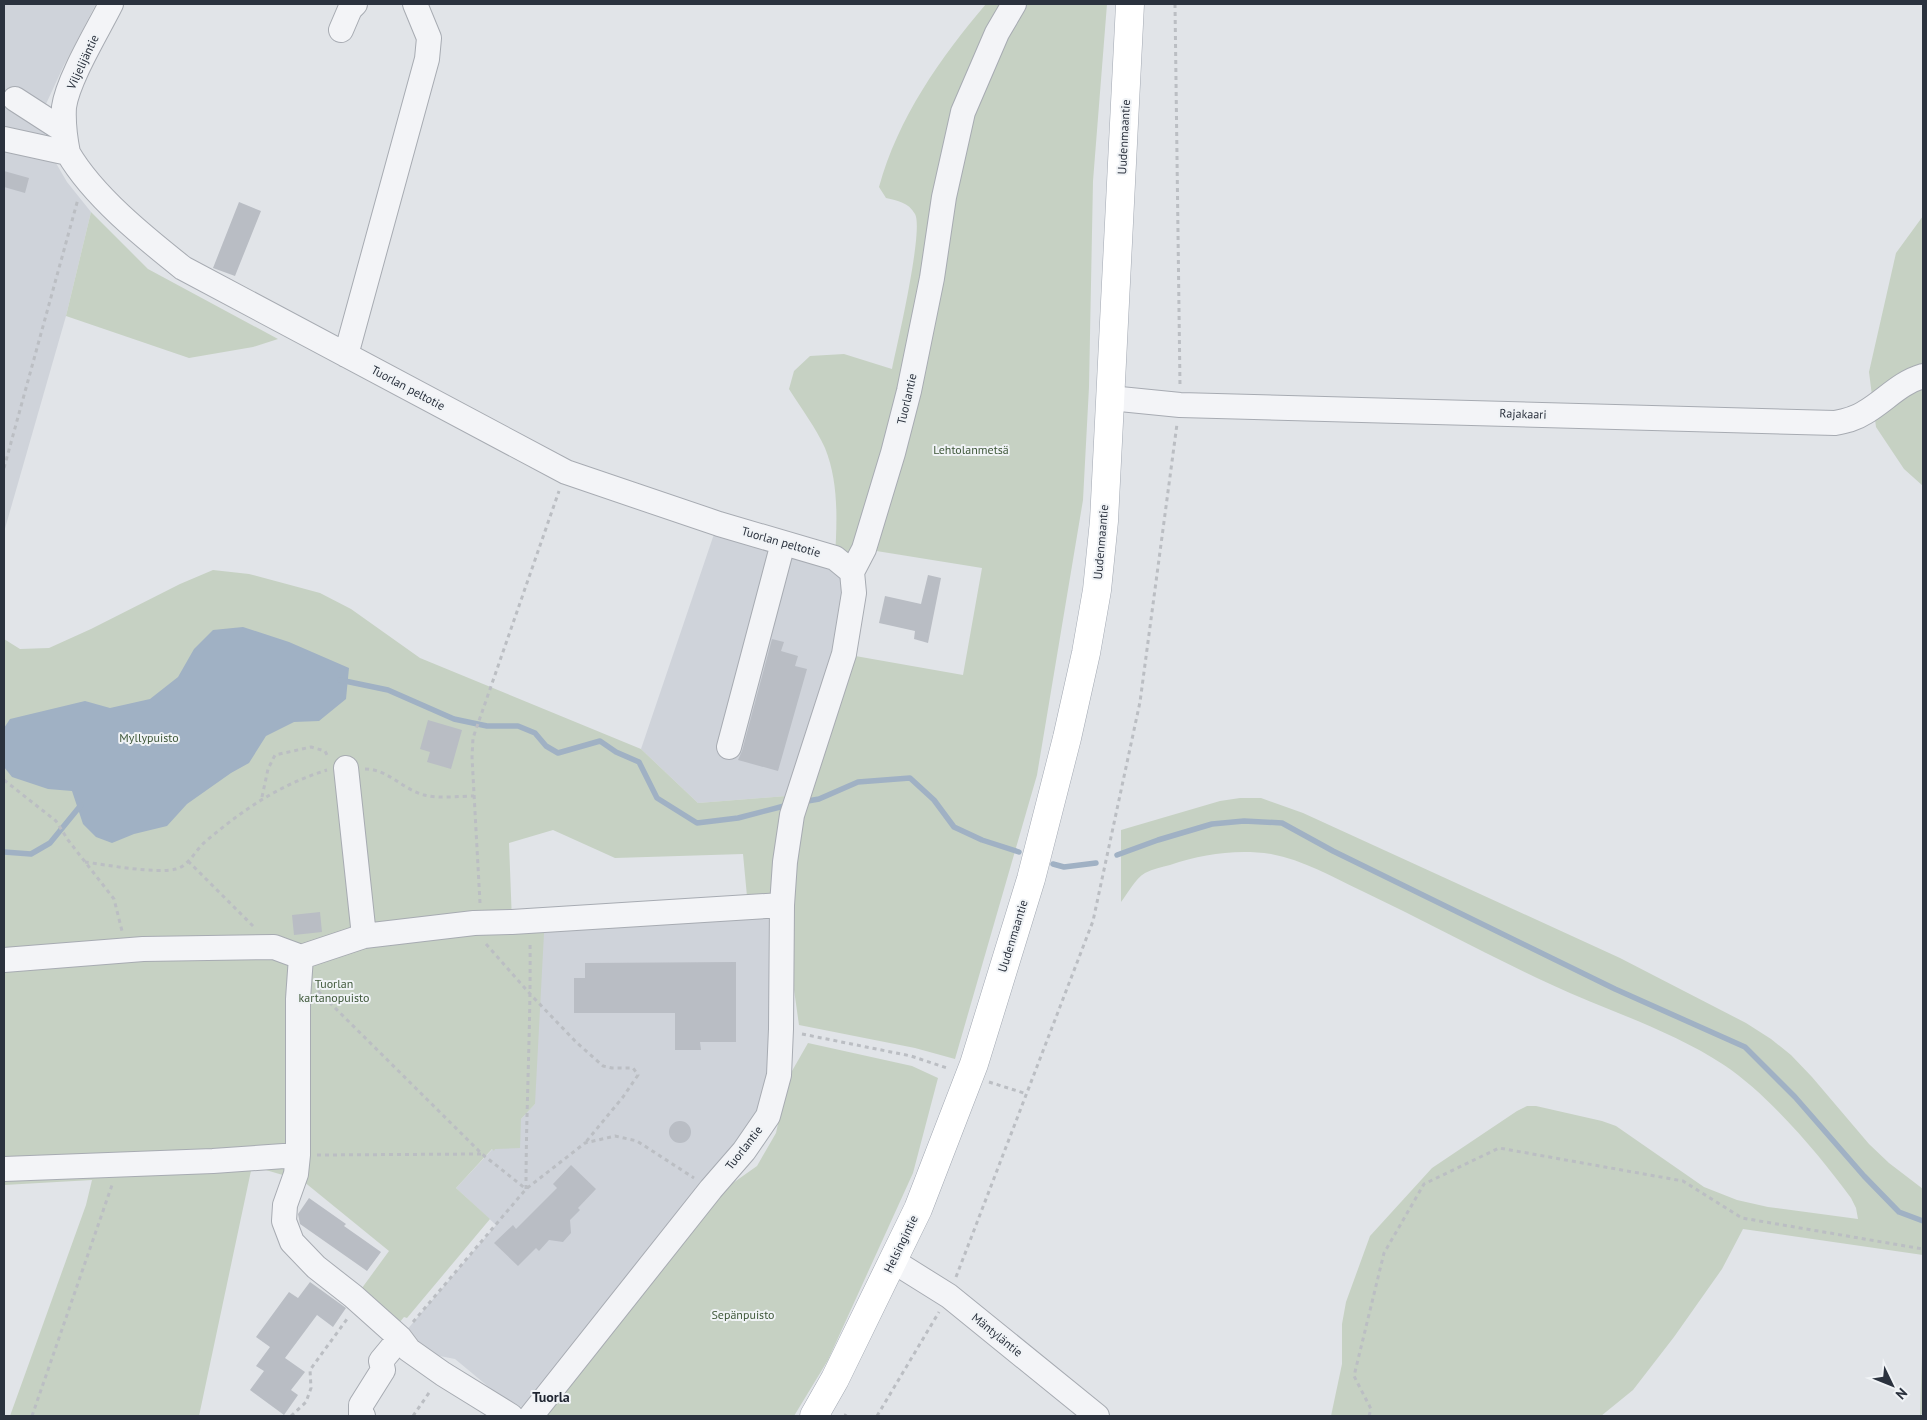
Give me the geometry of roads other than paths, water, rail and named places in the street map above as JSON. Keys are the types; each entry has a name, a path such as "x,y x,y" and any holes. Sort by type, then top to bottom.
{"main road":[{"name":"Uudenmaantie","path":"980,1073 1067,738 1086,653 1097,590 1104,521 1130,4"},
{"name":"Helsingintie","path":"814,1416 835,1379 893,1261 980,1073"}],"street":[{"name":"Viljelijäntie","path":"68,154 63,130 65,105 75,75 111,4"},
{"path":"341,30 350,9 355,4"},
{"path":"346,355 427,59 429,38 415,4"},
{"name":"Tuorlantie","path":"531,1416 711,1189 744,1151 768,1116 779,1075 782,905 785,862 795,805 844,654 854,593 852,572 864,549 893,453 909,390 932,278 944,197 964,112 997,33 1014,4"},
{"path":"15,99 63,130"},
{"path":"4,139 68,154"},
{"name":"Tuorlan peltotie","path":"68,154 78,171 142,235 183,268 346,355 566,472 719,524 835,558 852,572"},
{"name":"Rajakaari","path":"1110,398 1180,406 1835,423 1863,414 1905,383 1923,376"},
{"path":"729,747 783,543"},
{"path":"339,768 364,936"},
{"path":"4,960 144,949 274,947 301,957 364,936 474,923 782,905"},
{"path":"301,957 298,999 298,1155 296,1174 285,1205 284,1221 292,1242 316,1267 359,1301 400,1338 409,1350 443,1374 511,1416"},
{"path":"4,1169 213,1161 298,1155"},
{"name":"Mäntyläntie","path":"893,1261 949,1296 1097,1416"},
{"path":"363,1416 361,1415 361,1405 383,1370 381,1361 400,1338"}],"water":[{"path":"243,627 289,642 349,668 346,699 319,721 294,722 266,736 249,763 231,773 187,804 167,826 134,834 112,843 96,837 83,824 72,791 48,789 12,777 4,767 4,728 10,719 85,701 110,708 150,699 178,677 194,649 213,630"}],"waterway":[{"path":"340,680 388,690 454,719 487,726 518,726 535,733 546,746 558,753 600,741 616,752 639,762 657,798 697,823 738,818 788,805"},
{"path":"802,802 819,799 858,782 910,778 934,800 954,827 982,840 1019,852"},
{"path":"4,852 31,854 50,843 81,805"},
{"path":"1117,855 1158,840 1212,824 1244,821 1282,823 1333,851 1615,989 1745,1047 1795,1097 1864,1176 1899,1212 1923,1221"},
{"path":"1053,864 1064,867 1096,863"}],"district":[{"name":"Tuorla","path":"551,1397"}],"park label":[{"name":"Lehtolanmetsä","path":"971,450"},
{"name":"Myllypuisto","path":"149,738"},
{"name":"Tuorlan kartanopuisto","path":"334,991"},
{"name":"Sepänpuisto","path":"743,1315"}]}
